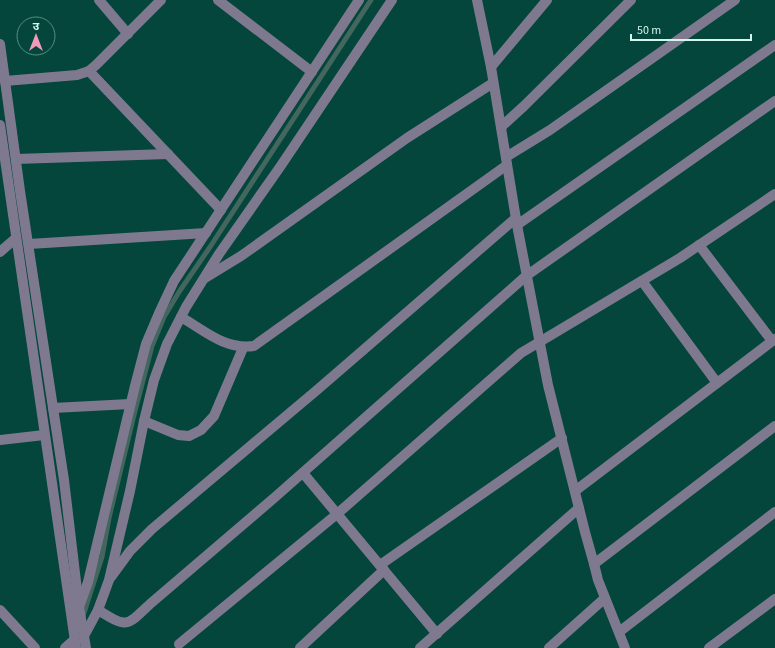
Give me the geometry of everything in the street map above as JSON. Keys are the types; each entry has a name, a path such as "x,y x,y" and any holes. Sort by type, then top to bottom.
{"street":[{"path":"99,0 128,34"},
{"path":"5,81 77,75 89,71 128,34 160,0"},
{"path":"218,0 312,72"},
{"path":"79,607 88,582 130,404 146,344 160,310 174,281 358,0"},
{"path":"84,636 98,610 108,580 130,491 154,380 167,344 181,317 219,254 280,167 392,0"},
{"path":"477,0 491,67 516,222 548,385 594,564 605,598 625,648"},
{"path":"491,67 547,0"},
{"path":"501,128 631,0"},
{"path":"181,317 223,343 243,348 254,346 550,130 735,0"},
{"path":"0,44 28,244 64,480 79,607 86,648"},
{"path":"108,580 130,551 152,529 516,222 775,45"},
{"path":"89,71 221,210"},
{"path":"203,279 241,256 407,138 493,83"},
{"path":"98,610 120,622 126,623 134,620 150,604 303,473 526,276 775,101"},
{"path":"0,125 75,644 65,648"},
{"path":"16,159 168,154"},
{"path":"179,644 337,514 521,353 642,281 775,194"},
{"path":"28,244 206,233"},
{"path":"0,252 16,238"},
{"path":"575,491 774,340 699,245"},
{"path":"642,281 717,383"},
{"path":"144,421 178,435 189,436 201,430 214,416 243,348"},
{"path":"53,408 130,404"},
{"path":"594,564 775,426"},
{"path":"0,440 44,435"},
{"path":"300,648 382,568 562,438"},
{"path":"303,473 437,634"},
{"path":"420,648 579,508"},
{"path":"619,632 775,512"},
{"path":"549,648 605,598"},
{"path":"709,648 775,599"},
{"path":"0,610 35,648"}],"waterway":[{"path":"83,616 102,557 109,518 152,346 164,317 371,0"}]}
